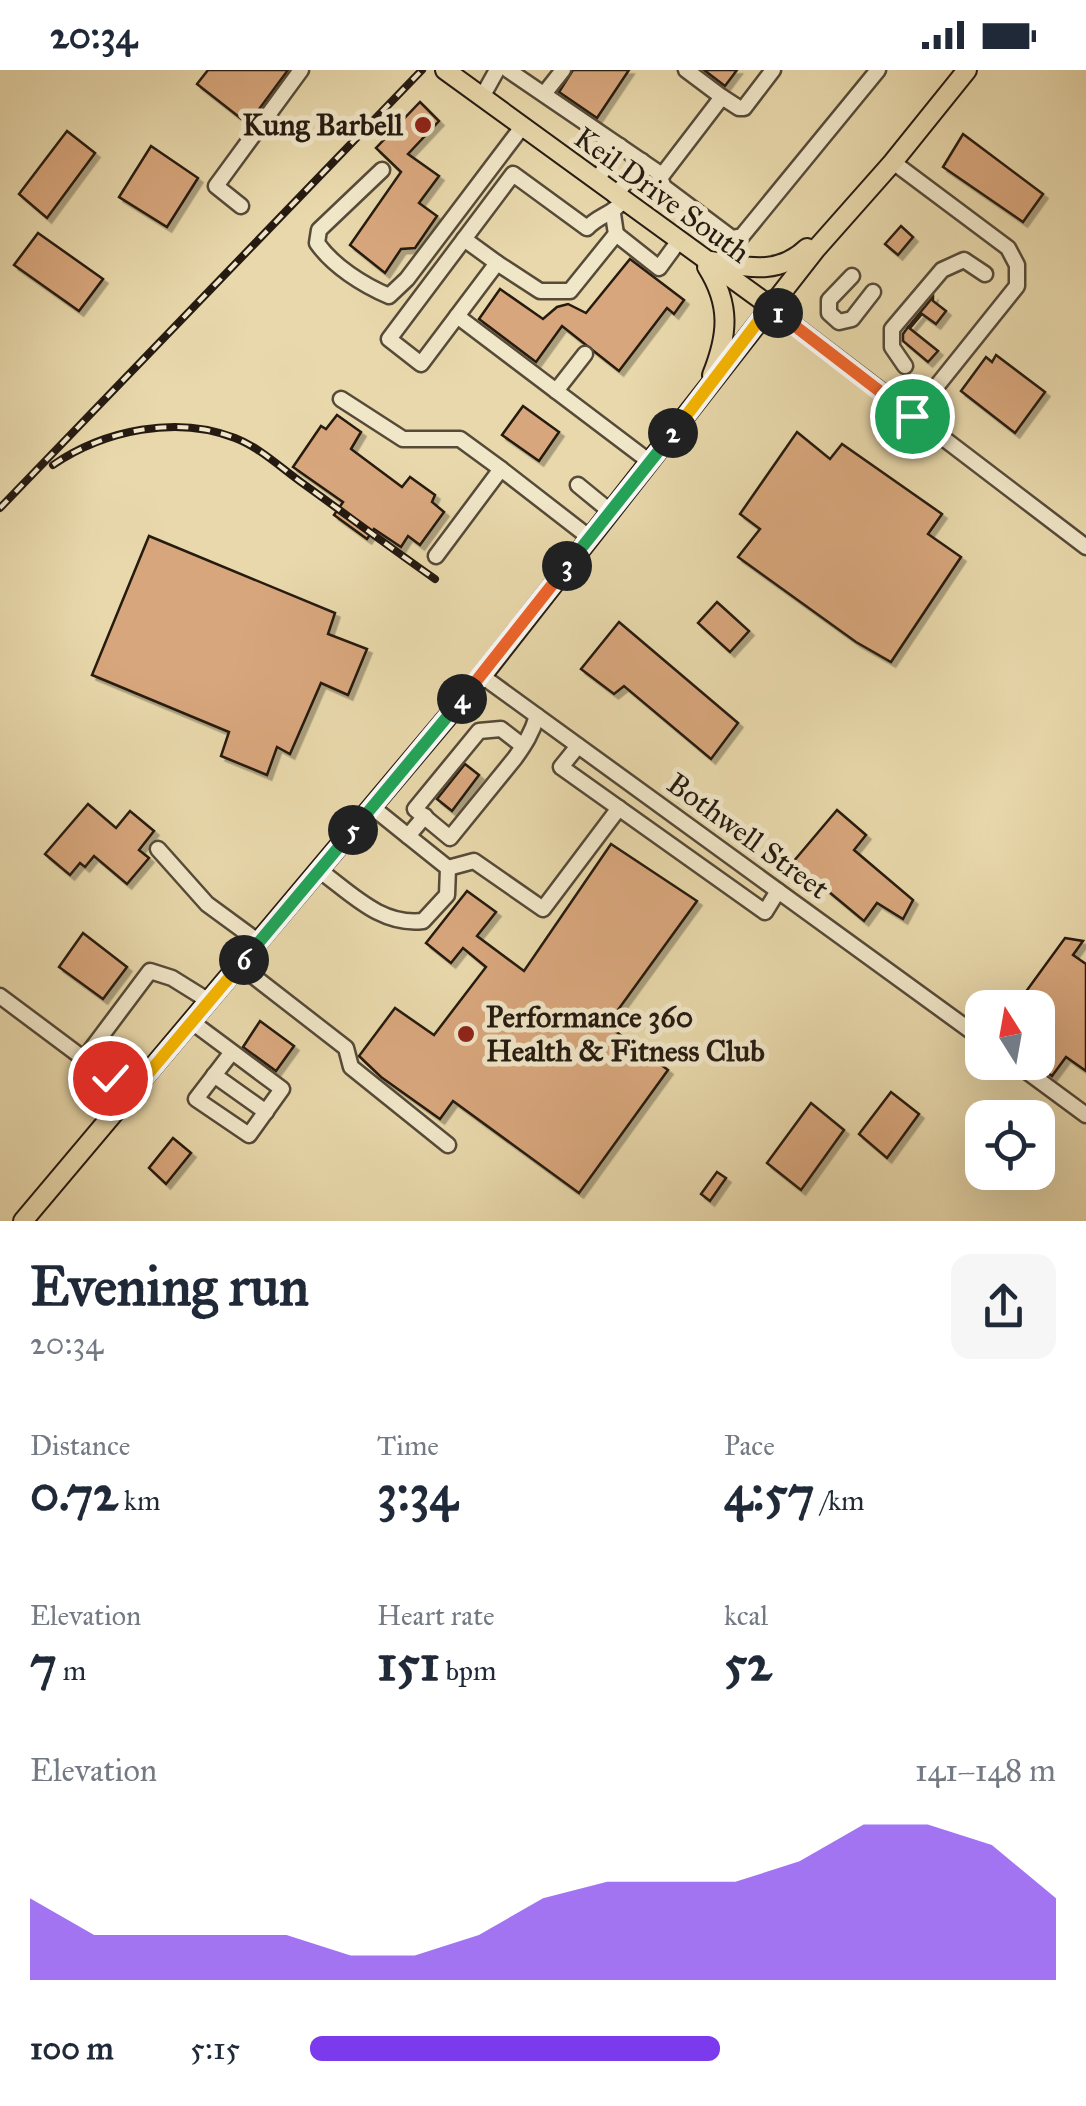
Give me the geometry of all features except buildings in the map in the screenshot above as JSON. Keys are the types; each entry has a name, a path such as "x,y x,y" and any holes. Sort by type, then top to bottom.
{"main road":[{"name":"Keil Drive South","path":"445,70 596,182 617,204 770,306"},
{"path":"24,1221 482,676 770,306 967,70"},
{"path":"702,260 767,269 795,260 835,225"},
{"path":"702,260 720,287 726,322 705,394"}],"street":[{"path":"241,206 216,186 301,70"},
{"path":"482,97 497,70"},
{"path":"508,70 662,175"},
{"path":"544,94 563,70"},
{"path":"686,70 739,108 744,108 773,70"},
{"path":"722,97 660,182 726,236 742,236 878,70"},
{"path":"382,170 319,230 316,244 372,289 388,296 407,278 522,127"},
{"path":"596,182 620,146"},
{"path":"497,263 420,364 389,339 513,174 587,228 617,204 642,161"},
{"path":"893,162 1008,248 1016,265 1017,286 912,416"},
{"path":"464,239 540,291 570,291 616,234 617,204"},
{"path":"616,234 659,268 678,242"},
{"path":"906,366 892,347 892,329 942,270 964,260 985,274"},
{"path":"852,276 829,300 829,313 839,322 852,319 873,292"},
{"name":"Keil Drive South","path":"770,306 1086,546"},
{"path":"457,316 650,462"},
{"path":"556,391 585,354"},
{"path":"340,399 402,439 460,439 590,538"},
{"path":"436,556 501,469"},
{"path":"578,485 611,512"},
{"name":"Bothwell Street","path":"482,676 965,1028"},
{"path":"420,812 450,838 524,746 537,716"},
{"path":"408,836 420,812 479,731 501,729 524,746"},
{"path":"578,746 561,766 765,912 778,892"},
{"path":"372,807 448,868"},
{"path":"448,868 474,861 543,909 619,808"},
{"path":"158,849 207,904 259,942"},
{"path":"319,870 386,919 404,923 423,921 447,895 448,868"},
{"path":"239,965 346,1048 351,1067 448,1145"},
{"path":"84,1059 150,971 172,978 209,1001"},
{"path":"0,996 131,1094"},
{"path":"192,1022 282,1089 248,1135 196,1099 232,1052"},
{"path":"214,1075 266,1112"},
{"path":"1038,1080 1086,1115"}],"railway":[{"path":"0,508 422,70"},
{"path":"53,465 95,443 141,430 165,427 213,431 263,453 435,579"}],"place":[{"name":"Kung Barbell","path":"423,125"},
{"name":"Performance 360 Health & Fitness Club","path":"466,1034"}],"route":[{"path":"110,1078 131,1094 482,676 770,306 912,416"}]}
